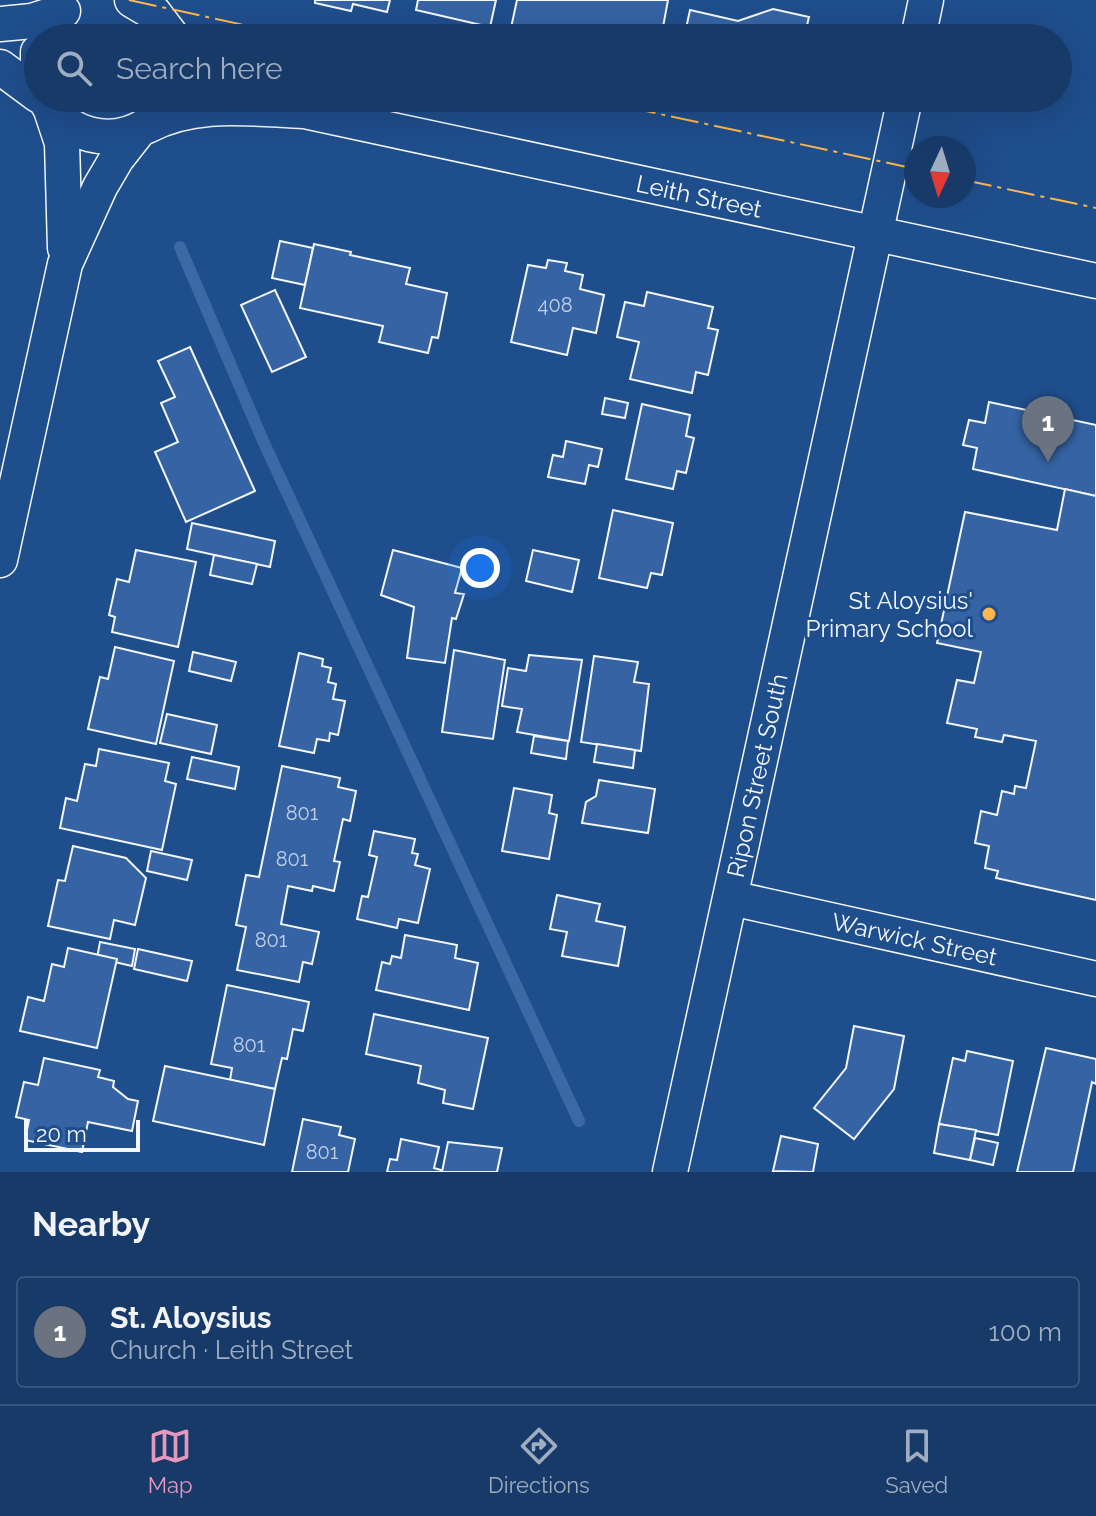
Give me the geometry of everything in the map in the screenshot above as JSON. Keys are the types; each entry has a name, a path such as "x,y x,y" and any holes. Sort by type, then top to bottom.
{"street":[{"path":"132,0 167,24"},
{"path":"921,24 926,0"},
{"path":"0,24 32,21 73,4"},
{"path":"51,24 73,4"},
{"path":"0,67 24,84"},
{"path":"49,112 62,143 65,264"},
{"name":"Leith Street","path":"58,112 76,131 97,137 118,137 163,117 184,112"},
{"path":"0,560 65,264 100,187 117,158 161,112"},
{"name":"Leith Street","path":"328,112 1096,281"},
{"name":"Ripon Street South","path":"670,1172 902,112"},
{"name":"Warwick Street","path":"731,898 1096,979"}],"building":[{"path":"315,0 390,0 387,12 353,4 351,11 315,3"},
{"path":"418,0 496,0 491,24 477,24 416,10"},
{"path":"517,0 668,0 664,24 512,24"},
{"path":"773,9 809,17 807,24 687,24 690,10 738,21"},
{"path":"280,241 313,248 305,285 272,278"},
{"path":"314,244 410,268 406,284 447,293 438,338 432,337 428,353 379,342 383,326 300,308"},
{"path":"548,260 567,263 565,271 583,275 580,289 604,295 596,333 573,328 567,355 511,342 528,265 546,268"},
{"path":"275,290 306,357 272,372 241,305"},
{"path":"647,292 713,307 708,328 718,330 708,375 696,372 692,393 630,379 639,342 617,337 625,302 644,306"},
{"path":"190,347 255,491 186,522 155,452 178,442 161,403 175,397 158,361"},
{"path":"605,398 628,403 625,418 602,414"},
{"path":"989,402 1096,425 1096,496 973,469 977,448 963,445 969,420 985,423"},
{"path":"642,404 690,415 686,436 694,438 686,473 677,471 673,489 626,479"},
{"path":"566,441 602,449 598,467 589,465 585,484 548,477 553,455 563,457"},
{"path":"1065,489 1096,496 1096,900 996,878 998,871 985,868 989,846 975,843 981,811 997,815 1002,791 1014,794 1015,786 1026,788 1036,741 1004,735 1002,742 975,737 977,729 947,723 957,680 974,683 981,652 937,643 965,512 1057,530"},
{"path":"613,510 673,523 662,575 651,573 647,588 599,578"},
{"path":"192,523 275,541 270,567 187,549"},
{"path":"136,550 196,562 178,647 112,632 115,617 109,615 117,579 129,582"},
{"path":"393,550 462,568 455,593 464,594 456,619 452,618 445,663 407,658 414,607 381,595"},
{"path":"533,550 579,560 572,592 526,581"},
{"path":"214,555 257,564 252,584 210,575"},
{"path":"115,647 174,661 156,744 88,729 100,677 108,679"},
{"path":"454,650 505,660 493,739 442,732"},
{"path":"193,652 236,662 231,681 189,671"},
{"path":"299,653 323,659 322,666 331,668 328,682 336,684 333,699 345,701 338,735 330,733 329,741 317,739 314,753 279,746"},
{"path":"529,655 582,660 569,741 517,732 522,709 502,706 508,668 526,671"},
{"path":"594,656 638,662 634,682 649,684 641,751 581,742"},
{"path":"167,714 217,725 211,754 160,743"},
{"path":"534,736 568,741 566,759 531,753"},
{"path":"597,744 635,750 633,768 594,762"},
{"path":"99,749 169,763 165,781 176,784 162,850 60,828 66,798 77,801 85,764 96,766"},
{"path":"192,757 239,767 235,789 187,779"},
{"path":"282,766 340,778 338,787 356,791 350,821 343,819 334,861 340,862 334,891 313,886 312,891 288,886 281,924 319,932 312,964 303,962 299,982 237,970 246,927 236,925 246,875 259,877"},
{"path":"599,780 655,789 648,833 582,823 586,802 596,796"},
{"path":"514,788 552,795 549,813 557,815 549,859 502,851"},
{"path":"374,831 415,839 412,853 418,854 415,865 430,869 418,923 399,919 397,928 357,919 362,896 368,897 377,857 369,855"},
{"path":"73,846 126,858 146,878 135,925 114,920 110,939 48,926 58,880 65,881"},
{"path":"151,851 192,860 187,880 147,871"},
{"path":"557,895 600,904 596,921 625,927 618,966 562,956 567,932 550,929"},
{"path":"405,935 457,945 455,958 478,963 469,1010 376,990 382,962 390,964 392,956 401,958"},
{"path":"100,942 135,949 132,966 97,958"},
{"path":"68,948 117,959 97,1048 20,1031 28,997 44,1001 52,964 64,967"},
{"path":"138,949 192,961 187,981 134,969"},
{"path":"227,985 309,1002 303,1031 293,1029 287,1059 282,1058 275,1089 230,1080 232,1068 211,1064"},
{"path":"374,1014 488,1038 473,1109 443,1103 445,1090 418,1083 421,1066 366,1054"},
{"path":"854,1026 904,1036 894,1089 854,1139 814,1108 846,1068"},
{"path":"1046,1048 1096,1059 1096,1084 1092,1082 1073,1172 1017,1172"},
{"path":"967,1051 1013,1061 998,1135 939,1124 953,1058 965,1061"},
{"path":"44,1058 100,1070 98,1077 114,1081 113,1087 128,1099 138,1101 132,1131 88,1122 82,1152 25,1140 29,1120 16,1117 24,1082 38,1085"},
{"path":"165,1066 275,1089 264,1145 153,1121"},
{"path":"303,1119 341,1127 339,1135 355,1139 348,1172 292,1172"},
{"path":"939,1124 976,1130 970,1160 934,1153"},
{"path":"781,1136 818,1144 813,1172 773,1171"},
{"path":"975,1138 998,1143 993,1165 970,1160"},
{"path":"401,1139 439,1147 434,1168 441,1172 387,1172 390,1159 397,1160"},
{"path":"448,1142 502,1148 497,1172 442,1172"}],"waterway":[{"path":"180,247 264,443 579,1121"}],"power":[{"path":"129,0 240,24"},
{"path":"650,112 904,166"},
{"path":"976,183 1096,208"}],"place":[{"name":"St. Aloysius","path":"1048,462"},
{"name":"St Aloysius' Primary School","path":"989,614"}]}
